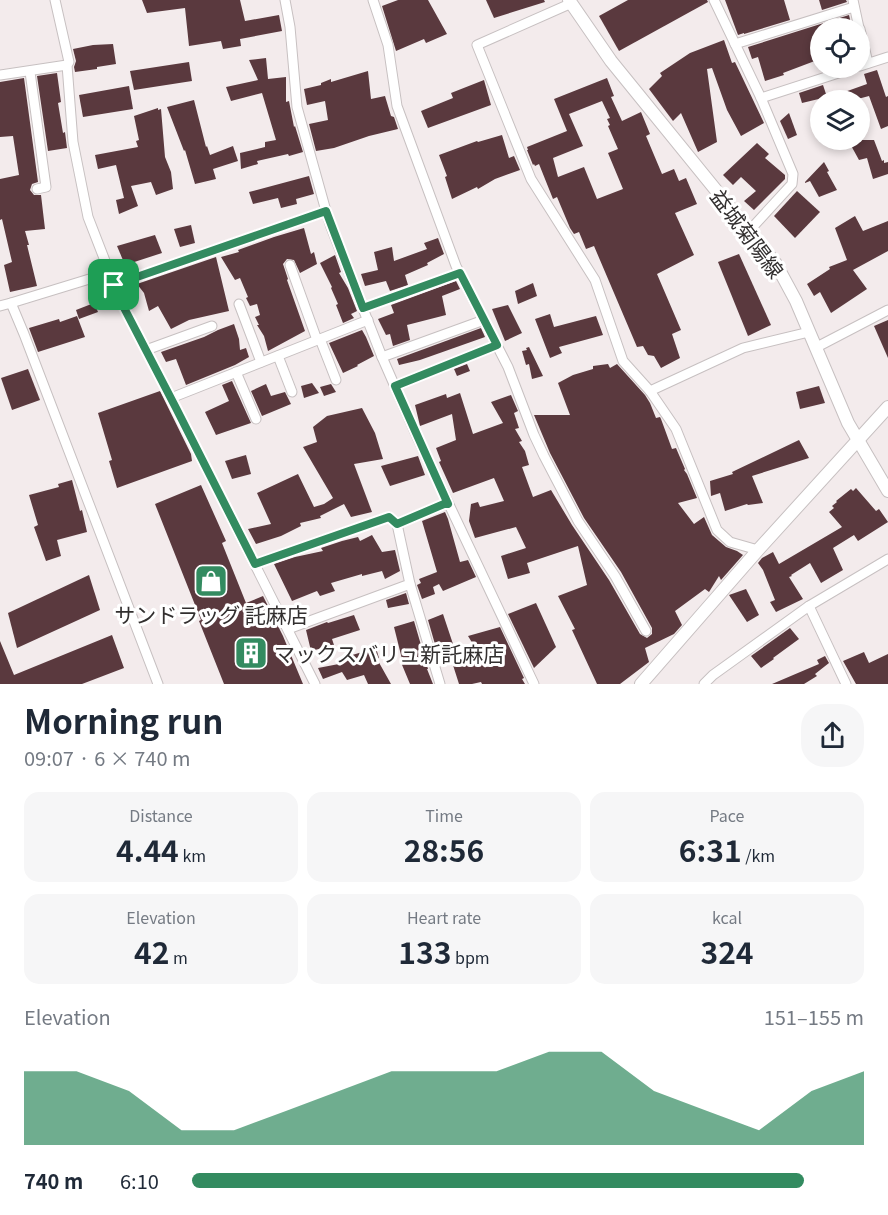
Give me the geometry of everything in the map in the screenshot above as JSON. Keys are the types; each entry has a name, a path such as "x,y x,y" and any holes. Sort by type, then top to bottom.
{"main road":[{"name":"益城菊陽線","path":"571,2 611,61 776,264 796,301 848,423 888,491"},
{"path":"641,684 758,550 888,407"}],"street":[{"path":"55,0 69,62 67,65 73,142 87,217 121,302 315,684"},
{"path":"285,0 290,27 297,108 326,211 382,357 448,504 534,684"},
{"path":"373,0 388,45 397,106 460,273 508,367 534,435 548,464 578,521 615,576 646,631"},
{"path":"714,0 761,98 793,174 792,184 749,231"},
{"path":"571,2 477,45 531,179 595,280 623,360 650,391 676,429 717,530 730,542 758,550"},
{"path":"735,44 854,4"},
{"path":"870,62 888,57"},
{"path":"0,75 67,65"},
{"path":"30,72 42,188 57,185"},
{"path":"761,98 823,78"},
{"path":"114,285 326,211"},
{"path":"290,264 336,380"},
{"path":"0,306 109,273"},
{"path":"363,308 460,273"},
{"path":"11,303 158,684"},
{"path":"239,304 261,362"},
{"path":"815,348 888,310"},
{"path":"171,398 368,320"},
{"path":"382,357 484,320"},
{"path":"146,350 212,326"},
{"path":"650,391 743,348 809,332"},
{"path":"395,386 497,345"},
{"path":"278,356 292,392"},
{"path":"236,372 256,419"},
{"path":"397,524 448,504"},
{"path":"255,564 389,517 397,524 410,584 440,684"},
{"path":"704,684 713,675 809,606 888,559"},
{"path":"288,629 410,584"},
{"path":"809,606 846,684"}],"building":[{"path":"142,0 240,0 245,21 279,15 282,31 240,39 241,46 223,49 221,41 189,46 185,8 147,13"},
{"path":"398,0 428,0 447,34 426,43 424,39 396,51 382,6"},
{"path":"486,0 544,0 545,2 494,18"},
{"path":"628,0 707,0 708,2 619,51 599,16"},
{"path":"725,0 784,0 790,20 738,35"},
{"path":"819,0 846,0 847,2 822,10"},
{"path":"810,27 810,63 783,73 784,75 765,81 758,57 752,59 748,47"},
{"path":"724,40 732,63 735,62 764,123 741,136 727,110 712,68 707,69 717,142 698,152 681,113 673,121 649,89 662,76 660,73 690,53"},
{"path":"113,44 116,64 75,72 76,61 73,49"},
{"path":"266,58 268,79 286,77 286,102 289,101 294,127 303,152 257,161 258,164 241,169 240,153 265,147 265,142 276,140 262,93 231,101 226,87 258,80 249,60"},
{"path":"189,62 192,81 134,90 130,71"},
{"path":"877,70 886,97 888,96 888,126 881,129 870,99 870,90 850,90 867,84 865,78 870,78 870,72"},
{"path":"368,71 371,99 385,96 398,129 316,151 309,124 328,120 325,101 307,105 304,89 321,85 331,79 331,82"},
{"path":"57,73 61,102 58,103 67,148 48,151 37,76"},
{"path":"24,78 38,182 32,184 30,190 34,195 41,195 45,229 25,231 37,286 10,292 4,265 12,262 2,219 0,220 0,179 19,175 13,136 0,137 0,82"},
{"path":"607,78 614,96 611,97 622,121 641,112 650,134 646,136 662,174 674,169 679,181 686,178 697,204 675,213 694,255 657,274 681,330 672,334 680,358 661,368 654,356 648,355 643,346 637,347 594,246 586,249 579,232 574,234 557,197 553,199 539,164 533,165 527,150 527,147 567,131 554,99","holes":["602,101 610,118 607,119 610,125 608,126 618,149 608,153 623,189 597,199 584,167 558,177 553,158 583,146 569,114"]},
{"path":"484,80 491,105 428,128 421,111 453,98 451,93"},
{"path":"823,85 825,90 810,90 810,101 802,103 799,93"},
{"path":"129,86 133,109 83,117 79,95"},
{"path":"194,100 210,155 233,146 238,161 213,169 216,179 195,184 185,150 167,107"},
{"path":"158,108 158,110 161,109 165,157 171,172 173,189 156,195 151,182 131,186 138,206 119,214 116,200 124,198 116,165 98,169 95,155 138,147 136,141 139,140 134,116"},
{"path":"789,113 797,135 788,139 780,121"},
{"path":"502,135 509,158 514,156 520,170 452,199 439,155 477,141"},
{"path":"870,140 874,140 882,161 888,162 888,174 873,179 867,158 859,160 854,150 870,150"},
{"path":"757,143 769,154 765,158 785,175 785,179 754,210 744,201 756,191 741,177 733,185 723,175"},
{"path":"824,162 837,190 819,197 810,181 805,182"},
{"path":"309,176 314,194 296,199 297,204 281,208 278,198 253,204 249,192"},
{"path":"797,191 820,212 795,238 774,216"},
{"path":"855,216 863,231 888,221 888,251 853,270 867,289 831,313 820,292 814,296 807,284 830,269 829,267 847,260 835,228"},
{"path":"191,225 195,243 180,247 174,229"},
{"path":"304,228 311,254 314,252 317,264 300,273 294,260 287,259 283,264 305,331 268,351 255,317 260,315 257,304 250,306 240,278 235,280 221,257"},
{"path":"155,235 162,253 125,265 117,246"},
{"path":"438,238 444,254 427,263 428,265 405,275 408,285 390,291 386,281 365,286 361,274 378,270 374,252 392,247 394,261 427,249 424,243"},
{"path":"739,254 771,325 748,336 718,262"},
{"path":"335,255 341,272 339,273 357,311 351,314 354,318 343,323 332,287 320,263"},
{"path":"216,257 229,311 189,320 171,329 158,306 149,311 144,293 137,284"},
{"path":"456,281 460,289 442,296 446,315 407,325 410,340 393,346 390,334 386,335 378,319 394,313 391,305"},
{"path":"533,283 537,296 518,304 515,291"},
{"path":"94,303 98,312 79,319 76,310"},
{"path":"508,305 522,333 505,341 492,309"},
{"path":"550,314 554,327 596,316 603,335 559,347 562,353 550,358 535,319"},
{"path":"77,316 85,337 38,352 29,328"},
{"path":"888,320 888,358 874,326"},
{"path":"234,324 240,350 246,348 249,357 186,385 176,359 166,362 161,352 204,337"},
{"path":"481,328 485,337 399,365 397,359"},
{"path":"362,330 374,356 343,373 329,343"},
{"path":"529,347 543,376 532,379 529,364 526,365 522,351"},
{"path":"467,364 470,371 457,376 454,369"},
{"path":"608,364 610,368 617,364 645,395 656,418 661,419 672,449 676,448 697,498 678,503 694,524 704,517 712,535 726,547 743,555 721,580 719,576 709,592 705,589 675,611 682,625 674,634 645,648 649,662 620,684 597,684 572,630 575,629 558,596 587,585 578,546 527,563 530,573 508,579 501,556 526,548 516,527 475,538 469,521 471,504 478,502 480,507 504,501 494,478 453,493 439,462 441,461 436,448 456,440 452,414 420,426 415,405 446,394 447,398 460,393 473,434 503,423 491,402 511,395 518,411 514,413 519,428 515,429 522,441 519,442 525,451 529,465 522,467 533,497 551,490 609,580 640,634 647,638 652,634 652,628 621,572 584,518 550,453 534,415 570,415 558,383 573,375 593,369 593,366"},
{"path":"28,369 40,400 12,410 1,378"},
{"path":"232,381 251,423 216,435 205,412 229,401 222,385"},
{"path":"312,383 319,393 304,398 301,386"},
{"path":"266,384 271,396 285,392 291,404 262,416 251,391"},
{"path":"331,384 336,392 324,396 320,387"},
{"path":"819,386 825,403 800,409 796,392"},
{"path":"160,391 191,454 192,461 117,488 109,461 112,460 98,413"},
{"path":"362,408 375,433 383,459 354,464 372,512 351,517 344,504 320,516 321,518 300,523 301,526 281,536 256,544 248,529 271,524 257,493 298,474 314,507 333,498 303,447 317,442 313,427 327,416"},
{"path":"799,440 809,458 752,476 763,503 747,504 725,511 720,493 711,496 710,481 733,474 732,472"},
{"path":"246,455 251,474 232,479 225,461"},
{"path":"418,456 425,475 390,486 381,466"},
{"path":"72,480 87,532 57,540 61,556 46,561 34,527 38,525 29,495 59,487 58,484"},
{"path":"201,485 226,541 222,543 246,603 263,596 303,684 224,684 155,504"},
{"path":"856,488 876,511 879,509 888,522 858,541 854,535 833,548 843,570 821,583 810,563 791,575 789,577 803,599 776,612 770,602 775,600 758,563 773,552 779,564 842,527 829,512 834,508 832,506 836,501 851,489 853,491"},
{"path":"445,512 460,562 468,560 476,577 443,591 439,584 433,587 435,594 422,599 417,585 421,583 419,579 437,572 422,521"},
{"path":"372,535 382,552 395,550 400,571 385,579 382,571 362,576 362,574 331,583 335,591 320,596 317,591 292,601 274,564 323,551 321,548 342,541 358,537 360,541"},
{"path":"89,575 100,610 17,648 8,613"},
{"path":"746,589 759,615 747,622 729,595"},
{"path":"406,593 409,604 388,608 386,600"},
{"path":"536,603 556,647 534,668 508,614"},
{"path":"443,614 456,653 476,649 468,636 500,627 525,684 482,684 481,682 459,684 452,662 441,665 428,620"},
{"path":"354,615 360,630 332,639 334,645 311,651 306,630"},
{"path":"414,621 433,684 410,684 400,660 402,659 394,627"},
{"path":"790,628 799,639 761,668 751,656"},
{"path":"112,635 124,668 82,684 0,684 0,641 14,675"},
{"path":"376,648 379,658 377,659 391,684 368,684 364,675 347,680 342,672 323,679 318,668 344,663 342,658"},
{"path":"864,652 869,663 888,654 888,684 856,684 843,661"},
{"path":"825,656 829,663 815,674 817,676 804,684 772,684 819,664 817,660"}],"place":[{"name":"サンドラッグ 託麻店","path":"211,581"},
{"name":"マックスバリュ新託麻店","path":"251,653"}],"route":[{"path":"326,211 363,308 460,273 497,345 395,386 448,504 397,524 389,517 255,564 114,285 326,211"}]}
